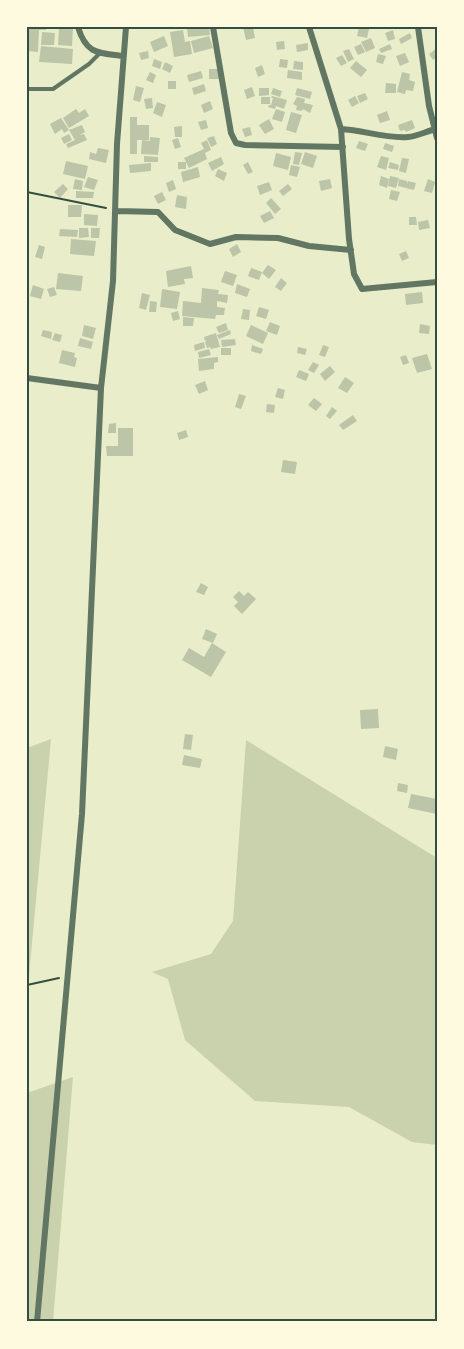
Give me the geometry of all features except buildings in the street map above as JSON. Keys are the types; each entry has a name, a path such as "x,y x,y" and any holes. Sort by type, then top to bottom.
{"street":[{"path":"78,27 81,39 88,48 100,53 123,56"},
{"path":"37,1322 82,814 101,388 113,281 117,211 117,144 126,27"},
{"path":"213,27 231,133 236,143 343,147"},
{"path":"309,27 341,129 354,274 362,289 437,282"},
{"path":"418,27 437,138"},
{"path":"341,129 357,129 384,136 410,137 435,129"},
{"path":"117,211 158,212 175,230 210,244 236,237 278,238 309,246 351,250"},
{"path":"27,378 101,388"}],"lane":[{"path":"27,89 53,89 89,64 100,53"}],"path":[{"path":"27,192 117,211"},
{"path":"27,985 67,976"}],"green space":[{"path":"51,739 30,965 27,1001 27,748"},
{"path":"246,740 437,858 437,1145 412,1142 349,1107 255,1101 185,1040 168,979 152,972 211,954 233,921"},
{"path":"73,1077 53,1322 27,1322 27,1093"}]}
